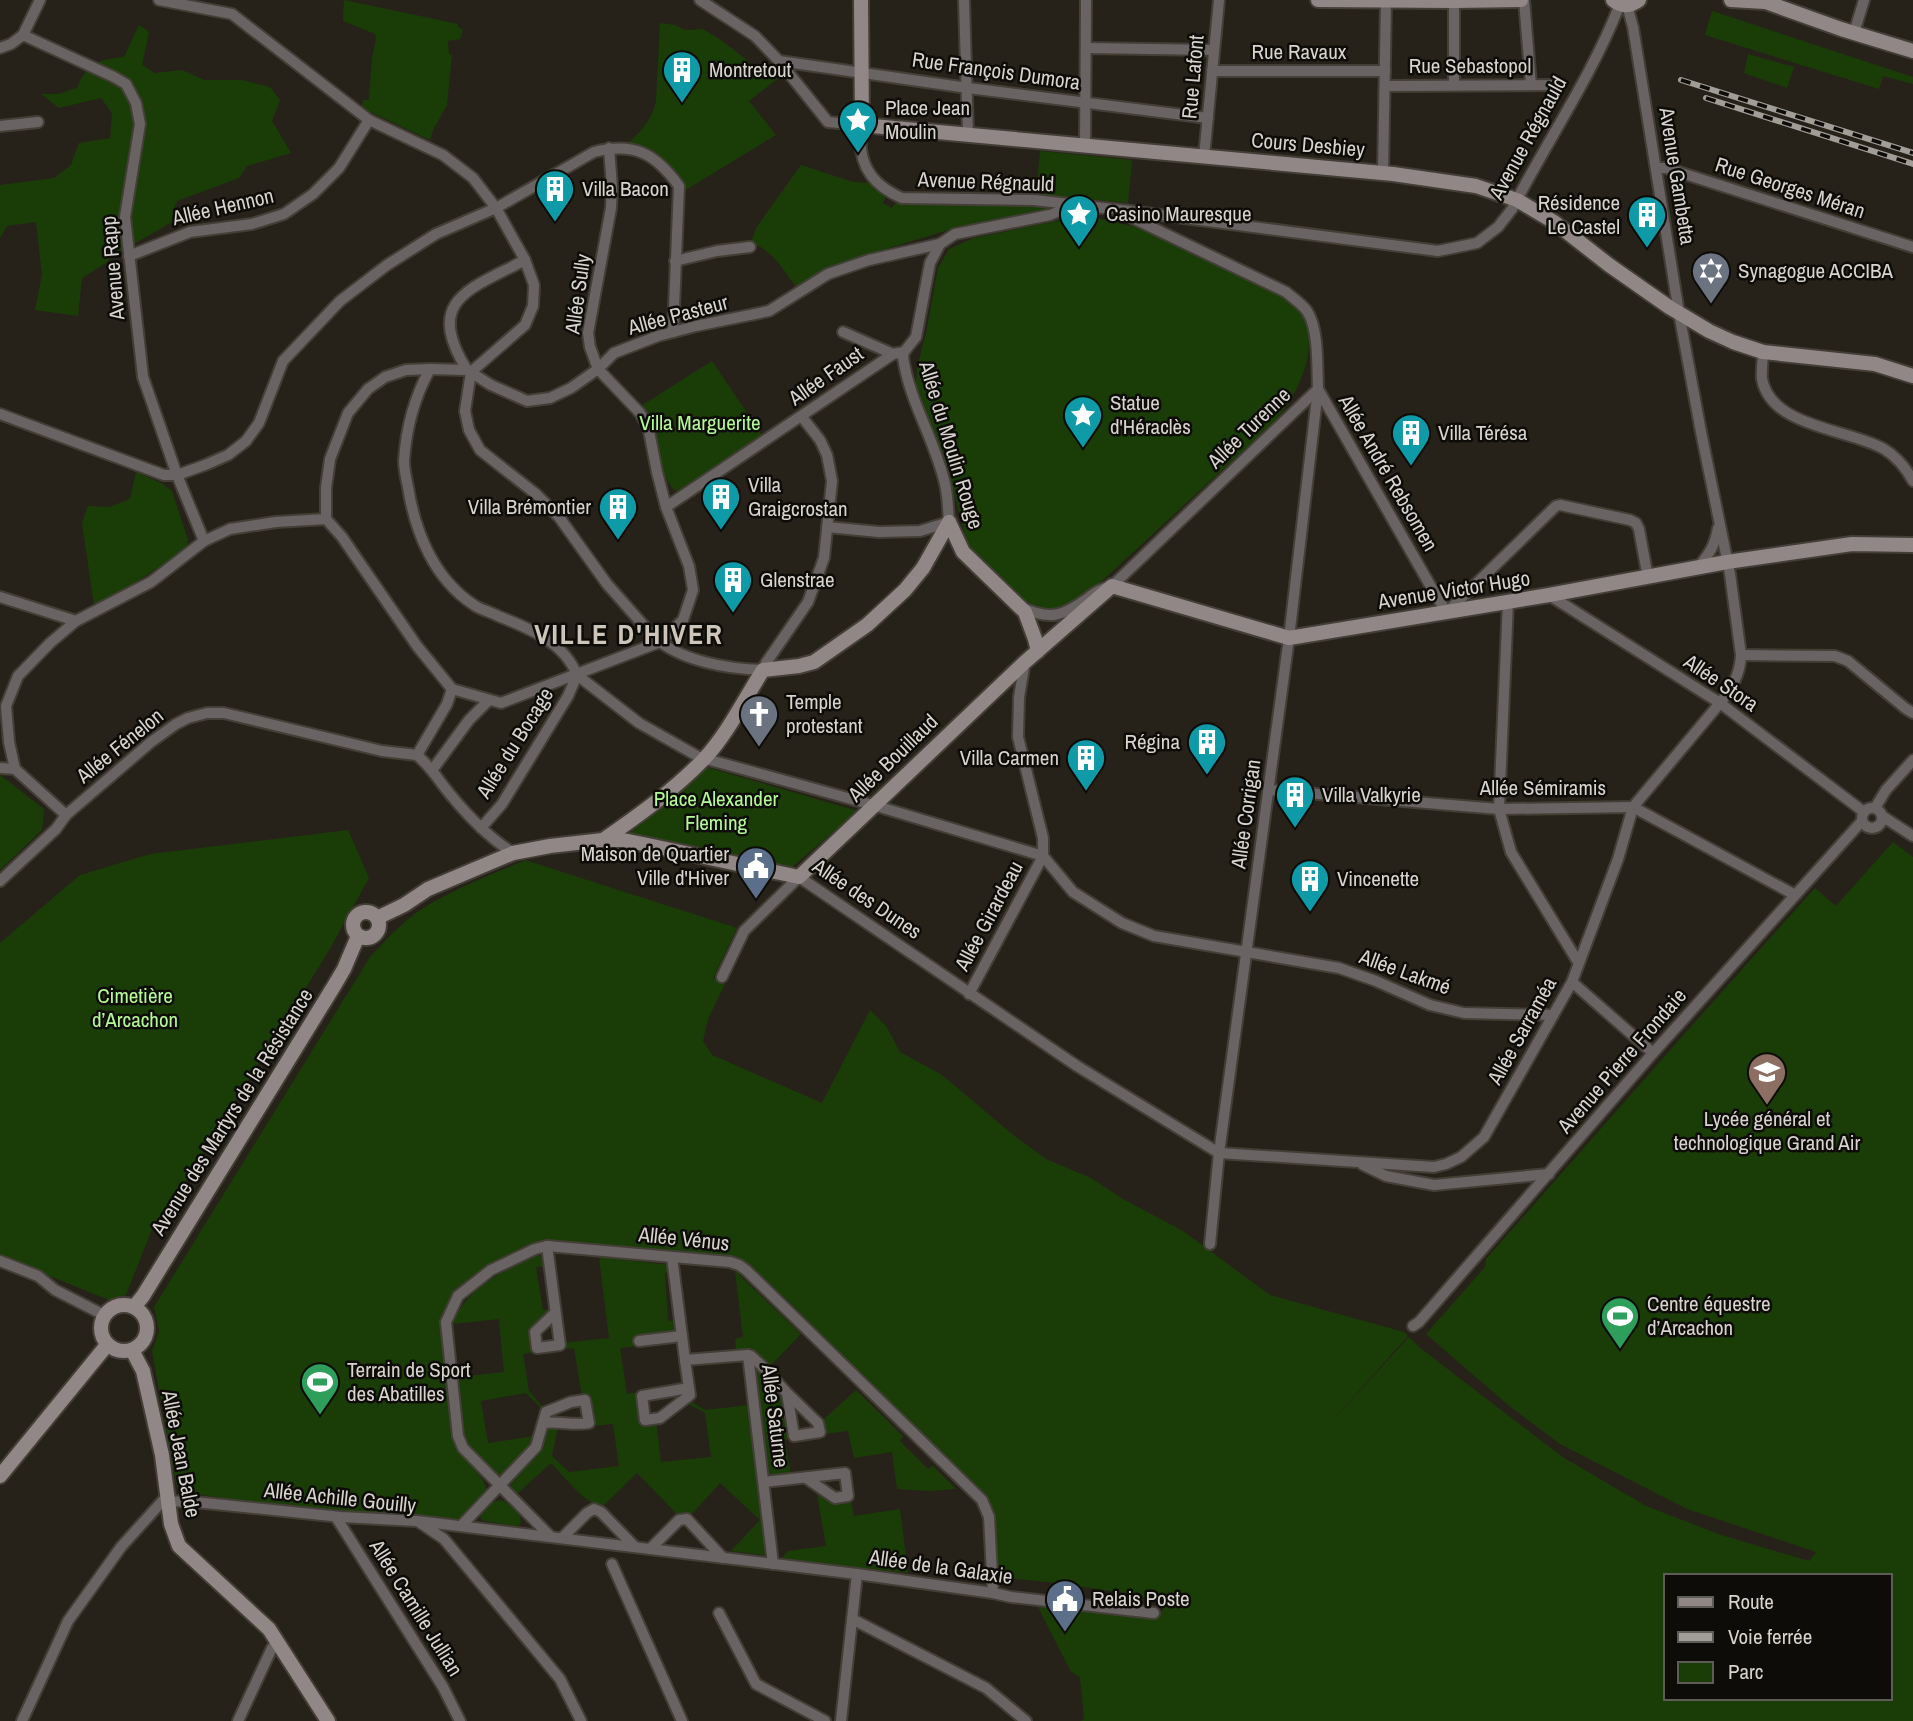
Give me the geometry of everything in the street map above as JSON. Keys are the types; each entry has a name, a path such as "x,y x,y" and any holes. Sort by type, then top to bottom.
{"street":[{"path":"0,48 11,44 23,34 40,0"},
{"path":"159,0 232,14 369,120 443,155 472,178 496,208 525,260 534,285 533,306 526,325 469,371"},
{"name":"Cours Desbiey","path":"700,0 752,33 779,61 828,122 1437,179 1476,186 1517,200 1554,222 1609,265 1709,331 1763,352 1875,364 1913,376"},
{"path":"861,0 862,125"},
{"path":"964,0 968,135"},
{"path":"1085,146 1086,0"},
{"name":"Rue Lafont","path":"1204,157 1219,0"},
{"path":"1318,0 1523,0 1531,85"},
{"path":"1383,174 1386,0"},
{"path":"1731,0 1763,1 1913,51"},
{"path":"1854,33 1864,0"},
{"path":"1454,1 1454,85"},
{"name":"Avenue Gambetta","path":"1624,2 1633,27 1679,313 1727,562 1741,655"},
{"name":"Avenue Régnauld","path":"862,125 860,141 865,166 872,178 902,198 1034,201 1075,205 1438,251 1477,243 1498,227 1512,209 1624,2"},
{"name":"Avenue Rapp","path":"23,34 114,77 125,84 136,103 140,124 125,217 143,377 177,475 204,541"},
{"path":"1086,48 1214,50"},
{"name":"Rue François Dumora","path":"779,61 1208,118"},
{"name":"Rue Ravaux","path":"1212,71 1385,71"},
{"name":"Rue Sebastopol","path":"1385,86 1556,85"},
{"name":"Allée Hennon","path":"129,256 190,232 252,224 284,214 313,194 339,168 369,120"},
{"path":"0,126 38,122"},
{"path":"0,414 164,475 177,475 228,456 246,441 259,423 283,361 340,300 387,265 436,234 496,208 594,152 610,148 639,151 657,161 678,186 673,332"},
{"name":"Allée Sully","path":"610,148 611,208 587,333 598,369 648,426 666,507 689,566 694,590 683,620 660,642"},
{"name":"Rue Georges Méran","path":"1656,168 1666,168 1913,247"},
{"path":"940,244 955,234 1050,215 1075,205"},
{"name":"Allée Turenne","path":"1112,586 1318,389 1317,352 1311,319 1306,309 1286,292 1113,209"},
{"name":"Allée Pasteur","path":"326,519 330,459 348,413 368,389 385,377 406,370 469,371 491,385 527,401 550,398 571,388 598,369 614,353 673,332 769,312 828,274 869,260 940,244"},
{"name":"Allée du Moulin Rouge","path":"940,244 930,263 916,337 898,353 946,485 949,523 963,552 1025,612 1038,651"},
{"path":"675,261 717,251 750,247"},
{"path":"525,260 463,293 453,304 449,317 452,335 461,360 469,371 465,411 469,430 480,450 536,494 559,517 607,584 660,642 685,656 742,669 763,670 814,662 867,625 905,590 923,568 949,523"},
{"path":"843,332 898,353"},
{"path":"1763,352 1762,378 1776,405 1824,429 1874,444 1887,451 1907,469 1913,481"},
{"name":"Allée Faust","path":"666,507 898,353"},
{"path":"430,369 408,429 404,464 410,498 430,558 448,583 475,606 547,638 561,650 577,675 639,723 704,759 873,805 1044,856 1044,838 1018,737 1019,697 1025,662"},
{"name":"Allée André Rebsomen","path":"1318,389 1447,612"},
{"name":"Allée Corrigan","path":"1210,1244 1219,1153 1289,638 1318,389"},
{"path":"603,840 648,809 704,759 733,720 808,602 824,558 832,481 827,455 820,440 802,417"},
{"path":"1447,612 1560,505 1636,523 1648,578"},
{"name":"Avenue Gambetta","path":"1697,569 1716,541 1719,518"},
{"path":"66,815 15,769 9,742 6,706 18,676 76,621 151,582 204,541 230,528 326,519 342,537 417,646 452,689 489,700 501,703 660,642"},
{"path":"827,527 879,532 920,531 949,523"},
{"name":"Avenue Victor Hugo","path":"1112,586 1289,638 1648,578 1727,562 1852,544 1913,545"},
{"path":"1709,555 1727,562"},
{"path":"1017,604 1040,614 1055,615 1070,611 1100,589 1112,586"},
{"name":"Allée Bouillaud","path":"722,977 744,931 1025,662 1112,586"},
{"name":"Allée Stora","path":"1549,595 1720,703 1871,814 1892,821 1913,836"},
{"path":"0,597 76,621"},
{"name":"Allée Sarraméa","path":"1219,1153 1434,1167 1446,1164 1471,1150 1484,1137 1572,982 1578,961 1511,852 1499,809 1508,602"},
{"path":"1055,615 1062,619 1058,632"},
{"path":"1578,961 1618,859 1633,807 1733,686 1741,655 1835,656 1848,661 1913,713"},
{"name":"Allée du Bocage","path":"481,828 502,804 568,696 577,675"},
{"path":"452,689 447,704 417,754 433,769 441,783 481,828 513,853"},
{"path":"433,769 469,720 489,700"},
{"name":"Allée Fénelon","path":"0,881 56,828 66,815 159,736 188,718 207,713 224,713 382,751 417,754"},
{"name":"Avenue Pierre Frondaie","path":"1413,1326 1466,1270 1653,1053 1871,814 1886,790 1913,760"},
{"path":"0,768 15,769"},
{"name":"Allée Sémiramis","path":"1269,790 1499,809 1633,807 1795,895"},
{"name":"Allée des Dunes","path":"513,853 550,846 623,840 799,877 1077,1066 1219,1153"},
{"name":"Avenue des Martyrs de la Résistance","path":"134,1307 329,995 358,936 367,938 375,934 379,927 377,918 428,889 513,853"},
{"name":"Allée Lakmé","path":"1044,856 1073,892 1122,923 1154,936 1339,968 1377,981 1430,1005 1464,1013 1553,1015"},
{"name":"Allée Girardeau","path":"969,994 1044,856"},
{"path":"1572,982 1653,1053"},
{"path":"1358,1163 1386,1176 1434,1185 1549,1174"},
{"path":"547,1246 555,1313"},
{"name":"Allée Vénus","path":"500,1486 463,1448 458,1436 446,1322 458,1296 492,1270 547,1246 736,1263 747,1270 982,1500 989,1517 993,1593"},
{"path":"672,1256 689,1388"},
{"path":"0,1261 38,1276 55,1290 104,1315"},
{"path":"114,1307 134,1307 146,1320 145,1338 132,1350 121,1352 107,1345 101,1334 101,1321 114,1307"},
{"path":"639,1340 682,1336"},
{"path":"0,1476 107,1345"},
{"name":"Allée Jean Balde","path":"132,1350 144,1371 162,1455 171,1524 178,1546 269,1629 328,1721"},
{"path":"748,1355 761,1365 787,1394"},
{"name":"Allée Saturne","path":"685,1360 748,1355 773,1564"},
{"path":"461,1526 537,1447 544,1423"},
{"path":"764,1482 806,1478"},
{"path":"500,1486 557,1538 594,1509 601,1512 635,1547"},
{"path":"22,1721 68,1621 121,1547 167,1499"},
{"name":"Allée Achille Gouilly","path":"167,1499 336,1517 417,1521 444,1539 560,1679 581,1721"},
{"name":"Allée Camille Jullian","path":"336,1517 443,1687 460,1721"},
{"path":"650,1549 679,1520 687,1519 723,1558"},
{"name":"Allée de la Galaxie","path":"417,1521 1154,1613"},
{"path":"612,1564 682,1721"},
{"path":"841,1721 857,1574"},
{"path":"719,1613 756,1684 825,1721"},
{"path":"852,1619 986,1688 1026,1721"},
{"path":"238,1721 272,1648 278,1642"}],"green space":[{"path":"344,0 458,24 463,30 460,39 448,41 449,54 452,55 447,105 430,140 362,108 363,100 369,100 376,39 375,34 343,21"},
{"path":"1712,11 1913,77 1913,84 1883,76 1879,89 1705,35"},
{"path":"660,23 675,25 685,30 703,29 747,60 764,80 777,71 781,76 749,101 776,135 684,191 684,188 638,146 628,143 646,124 656,101"},
{"path":"139,25 149,32 142,65 155,73 182,70 204,80 242,80 270,87 280,100 272,121 291,153 247,166 239,178 177,201 173,211 174,221 116,254 82,278 78,316 35,310 42,275 36,222 7,226 0,238 0,185 54,178 71,165 79,143 110,138 112,113 101,98 59,108 41,94 58,94 77,88 85,73 95,64 124,57"},
{"path":"1748,54 1794,67 1787,88 1744,73"},
{"path":"1040,151 1132,160 1128,203 1036,194"},
{"path":"801,165 853,182 871,183 886,196 883,203 892,208 896,202 924,205 1034,206 1053,211 1040,210 955,228 846,261 827,269 797,288 771,255 751,243 756,228"},
{"path":"1076,217 1107,220 1159,236 1269,289 1300,312 1309,339 1308,355 1291,400 1273,423 1090,592 1064,609 1049,611 1025,601 1013,592 968,547 946,463 916,384 917,368 938,268 949,249 974,238"},
{"name":"Villa Marguerite","path":"712,361 762,435 686,487 675,491 664,472 653,427 641,406"},
{"path":"136,472 172,491 188,540 186,549 103,604 94,605 82,523 88,506 110,507 130,499"},
{"name":"Place Alexander Fleming","path":"706,767 858,811 792,867 628,835"},
{"path":"0,775 44,809 42,830 0,870"},
{"name":"Cimetière d’Arcachon","path":"348,830 369,878 328,952 161,1220 154,1224 126,1295 109,1300 0,1256 0,943 80,875 150,854"},
{"path":"1893,842 1913,857 1913,1721 1081,1721 1084,1718 1080,1677 1071,1672 1036,1603 1158,1616 1168,1602 1042,1581 999,1578 993,1517 977,1490 746,1262 717,1255 550,1240 530,1244 488,1265 453,1293 440,1322 452,1437 460,1452 481,1477 487,1491 459,1519 348,1512 234,1500 191,1493 176,1484 152,1351 159,1331 154,1307 370,957 401,925 422,909 459,889 525,860 737,928 713,978 725,984 708,1019 703,1041 712,1055 822,1103 870,1010 886,1026 900,1052 942,1075 1046,1159 1091,1178 1123,1199 1183,1231 1270,1295 1404,1332 1408,1336 1324,1430 1409,1337 1561,1456 1646,1506 1721,1535 1809,1561 1816,1552 1687,1509 1560,1444 1508,1405 1426,1334 1485,1267 1486,1259 1815,888 1836,906"},
{"path":"538,1255 543,1258 544,1266 536,1267 543,1310 549,1309 550,1314 531,1330 536,1352 523,1354 529,1391 544,1408 526,1393 481,1401 488,1443 534,1436 531,1447 504,1475 499,1476 467,1444 458,1377 504,1372 499,1319 454,1324 453,1321 460,1308 489,1280"},
{"path":"599,1257 669,1265 670,1272 665,1273 668,1321 675,1320 673,1331 638,1335 639,1346 620,1348 627,1394 638,1392 642,1422 656,1421 661,1462 711,1457 705,1413 685,1402 687,1399 705,1410 750,1405 766,1551 764,1555 731,1551 760,1520 720,1483 691,1515 676,1516 637,1473 602,1507 581,1495 551,1463 517,1494 511,1488 511,1484 538,1454 550,1425 558,1426 552,1456 569,1472 619,1466 613,1424 593,1426 589,1396 582,1396 574,1348 564,1349 563,1343 609,1338"},
{"path":"735,1271 801,1334 770,1366 751,1352 736,1350 735,1339 743,1337"},
{"path":"755,1368 782,1396 790,1439 785,1440 791,1475 768,1477"},
{"path":"856,1390 903,1436 900,1441 928,1469 933,1466 956,1489 897,1489 892,1452 854,1458 848,1431 823,1434 822,1421"},
{"path":"817,1494 831,1503 851,1501 854,1516 900,1509 908,1573 781,1559 788,1551 826,1546"},
{"path":"500,1500 515,1510 520,1517 520,1525 481,1519 480,1515 486,1507"}],"railway":[{"path":"1681,80 1913,153"},
{"path":"1706,98 1913,164"}],"place":[{"name":"Montretout","path":"682,104"},
{"name":"Place Jean Moulin","path":"858,154"},
{"name":"Villa Bacon","path":"555,223"},
{"name":"Casino Mauresque","path":"1079,248"},
{"name":"Résidence Le Castel","path":"1647,249"},
{"name":"Synagogue ACCIBA","path":"1711,305"},
{"name":"Statue d'Héraclès","path":"1083,449"},
{"name":"Villa Térésa","path":"1411,467"},
{"name":"Villa Graigcrostan","path":"721,531"},
{"name":"Villa Brémontier","path":"618,541"},
{"name":"Glenstrae","path":"733,614"},
{"name":"Temple protestant","path":"759,748"},
{"name":"Régina","path":"1207,776"},
{"name":"Villa Carmen","path":"1086,792"},
{"name":"Villa Valkyrie","path":"1295,829"},
{"name":"Maison de Quartier Ville d'Hiver","path":"756,900"},
{"name":"Vincenette","path":"1310,913"},
{"name":"Lycée général et technologique Grand Air","path":"1767,1106"},
{"name":"Centre équestre d’Arcachon","path":"1620,1350"},
{"name":"Terrain de Sport des Abatilles","path":"320,1416"},
{"name":"Relais Poste","path":"1065,1633"}],"district":[{"name":"VILLE D'HIVER","path":"629,634"}]}
